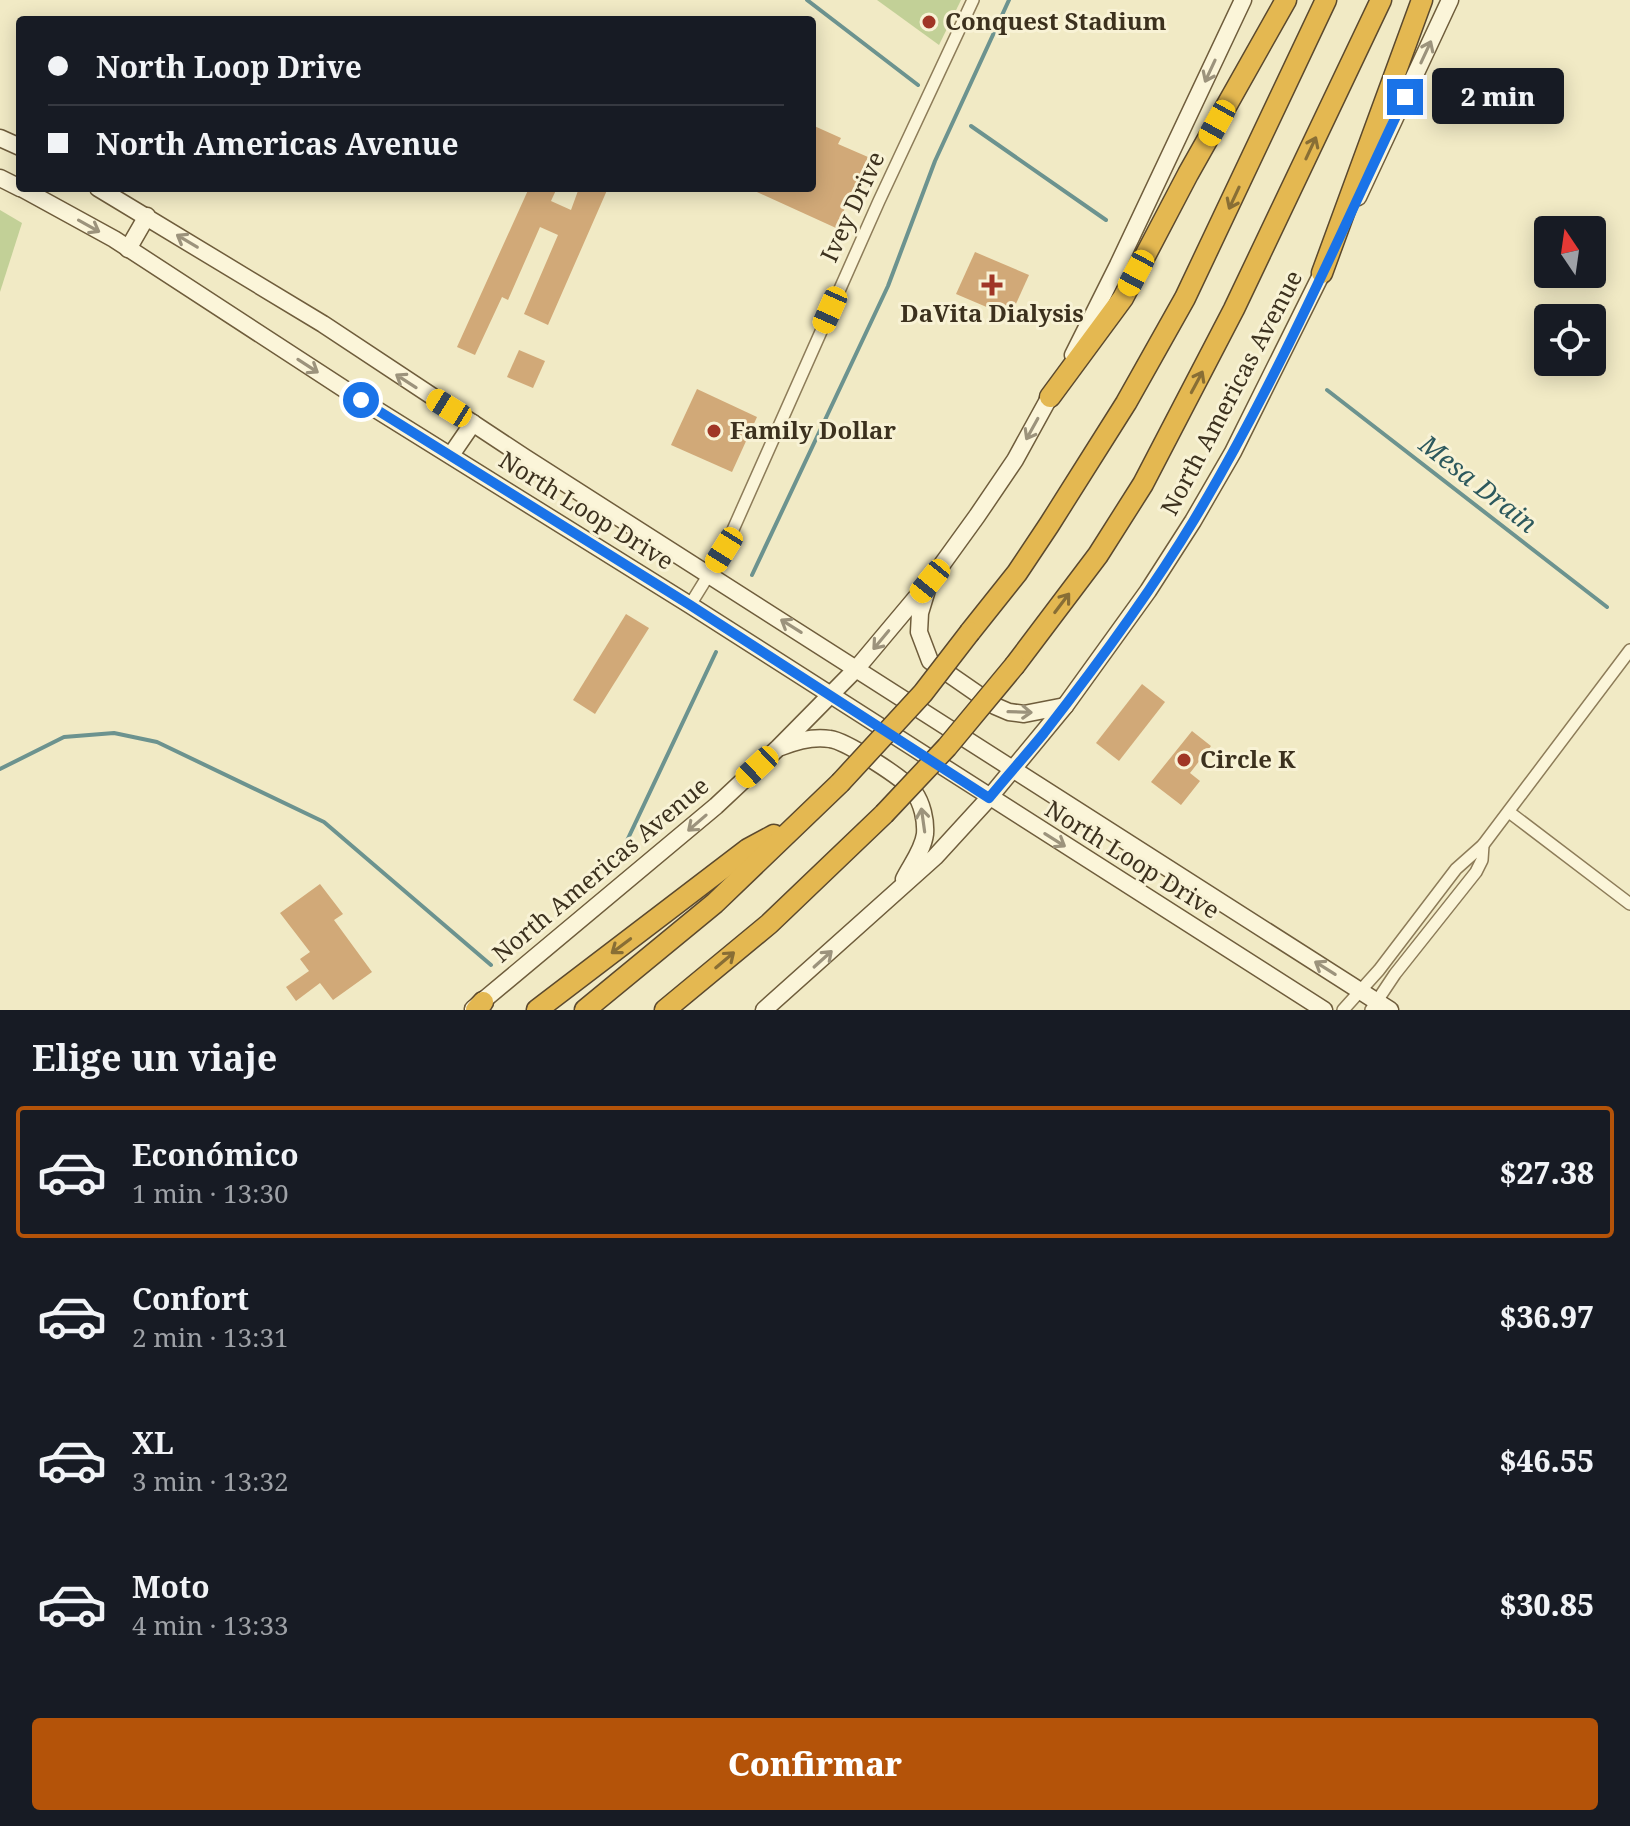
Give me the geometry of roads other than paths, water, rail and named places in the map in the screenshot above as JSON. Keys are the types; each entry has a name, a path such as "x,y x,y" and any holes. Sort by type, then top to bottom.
{"highway":[{"path":"1050,397 1123,298 1188,174 1286,0"},
{"path":"585,1010 715,903 840,783 923,693 1017,573 1126,403 1185,298 1326,0"},
{"path":"665,1010 769,924 884,814 947,747 1015,665 1098,555 1143,484 1234,309 1381,0"},
{"path":"1322,273 1422,0"},
{"path":"537,1010 748,849 798,821"}],"main road":[{"name":"North Americas Avenue","path":"477,1007 661,854 778,748 857,668 930,581 1015,460 1050,397 1118,265 1243,0"},
{"name":"North Americas Avenue","path":"764,1010 935,857 989,798 1065,706 1148,591 1233,452 1322,273 1450,0"},
{"name":"North Loop Drive","path":"27,192 128,249 1324,1010"},
{"name":"North Loop Drive","path":"105,192 323,324 1360,990 1379,1007"},
{"path":"128,249 147,216"},
{"path":"451,455 473,423"},
{"path":"930,581 920,613 919,632 930,661 995,706 1009,712 1024,714 1065,706"},
{"path":"778,748 805,739 835,740 856,750 910,787 922,809 925,833 897,891"}],"street":[{"name":"Ivey Drive","path":"690,605 724,550 879,201 973,0"},
{"path":"1343,1010 1465,859 1483,845 1630,650"},
{"path":"1509,812 1630,904"},
{"path":"1379,1007 1476,872 1482,860 1483,845"},
{"path":"1434,898 1448,908"}],"waterway":[{"name":"Mesa Drain","path":"807,0 918,85"},
{"path":"752,575 888,286 935,161 1009,0"},
{"name":"Mesa Drain","path":"971,126 1106,220"},
{"name":"Mesa Drain","path":"1327,390 1607,607"},
{"path":"624,847 716,652"},
{"path":"0,769 64,737 114,733 157,742 324,822 491,965"}],"place":[{"name":"Conquest Stadium","path":"929,22"},
{"name":"DaVita Dialysis","path":"992,285"},
{"name":"Family Dollar","path":"714,431"},
{"name":"Circle K","path":"1184,760"}]}
